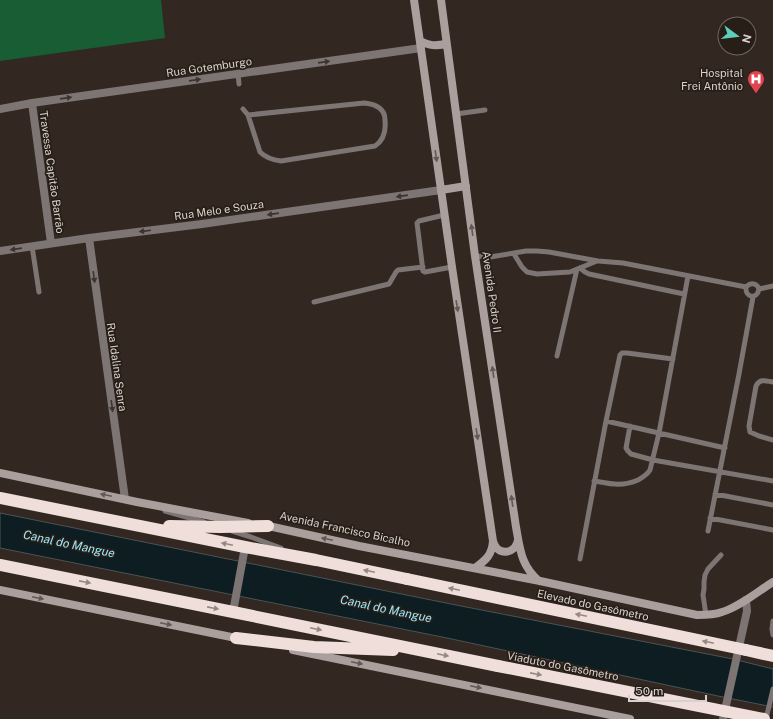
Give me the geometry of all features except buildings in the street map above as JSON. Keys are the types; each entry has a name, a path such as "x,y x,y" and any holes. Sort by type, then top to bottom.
{"highway":[{"path":"0,498 245,548 316,560"},
{"path":"136,525 221,527 268,526"},
{"name":"Elevado do Gasômetro","path":"316,560 773,656"},
{"path":"0,565 417,650"},
{"path":"236,638 314,647 417,650"},
{"name":"Viaduto do Gasômetro","path":"417,650 765,719"},
{"path":"765,719 771,711"}],"main road":[{"path":"414,0 444,216 496,548 508,552 514,549 517,545 518,539"},
{"name":"Avenida Pedro II","path":"440,0 475,256 518,539 525,565 540,581"},
{"path":"420,44 435,46 446,44"},
{"path":"441,190 466,186"},
{"name":"Avenida Francisco Bicalho","path":"0,473 137,502 268,526 359,546 540,581 697,615 721,613 746,600 773,582"},
{"path":"475,568 489,556 494,540"},
{"path":"0,590 630,719"}],"street":[{"name":"Rua Gotemburgo","path":"0,109 32,103 238,74 420,44"},
{"name":"Travessa Capitão Barrão","path":"32,103 51,244"},
{"name":"Rua Melo e Souza","path":"0,251 441,190"},
{"name":"Rua Idalina Senra","path":"88,238 124,499"},
{"path":"233,612 245,548"},
{"path":"723,719 748,611 746,600"}],"lane":[{"path":"238,74 239,84"},
{"path":"243,110 248,115 260,152 264,156 281,162 375,146 382,140 386,129 385,116 383,112 376,106 364,102 248,115"},
{"path":"456,114 485,110"},
{"path":"444,216 417,223 423,267 425,272 452,267"},
{"path":"32,246 39,292"},
{"path":"475,256 490,257 526,251 538,251 598,261 623,263 746,287 752,283 758,286 759,289"},
{"path":"514,254 527,272 537,274 570,272 598,261"},
{"path":"314,302 389,284 398,270 423,267"},
{"path":"579,269 589,274 684,294"},
{"path":"557,356 579,269"},
{"path":"594,481 615,485 623,484 632,482 648,474 653,460 659,433 688,276"},
{"path":"759,289 773,286"},
{"path":"746,287 747,294 753,297"},
{"path":"708,531 740,374 753,297 759,293 759,289"},
{"path":"580,559 594,481 620,355 622,353 627,353 673,359"},
{"path":"773,382 758,382 749,426 750,432 754,435 773,440"},
{"path":"606,421 725,448"},
{"path":"630,426 626,448 631,454 653,460 773,481"},
{"path":"715,494 773,505"},
{"path":"137,502 250,536 271,545 316,560"},
{"path":"710,518 773,530"},
{"path":"706,615 702,595 705,575 708,569 721,555"},
{"path":"773,621 773,635"},
{"path":"771,711 773,689"}],"green space":[{"path":"0,0 161,0 165,38 0,61"}],"water":[{"name":"Canal do Mangue","path":"0,513 733,659 773,669 773,707 447,638 0,548"}],"place":[{"name":"Hospital Frei Antônio","path":"756,94"}]}
